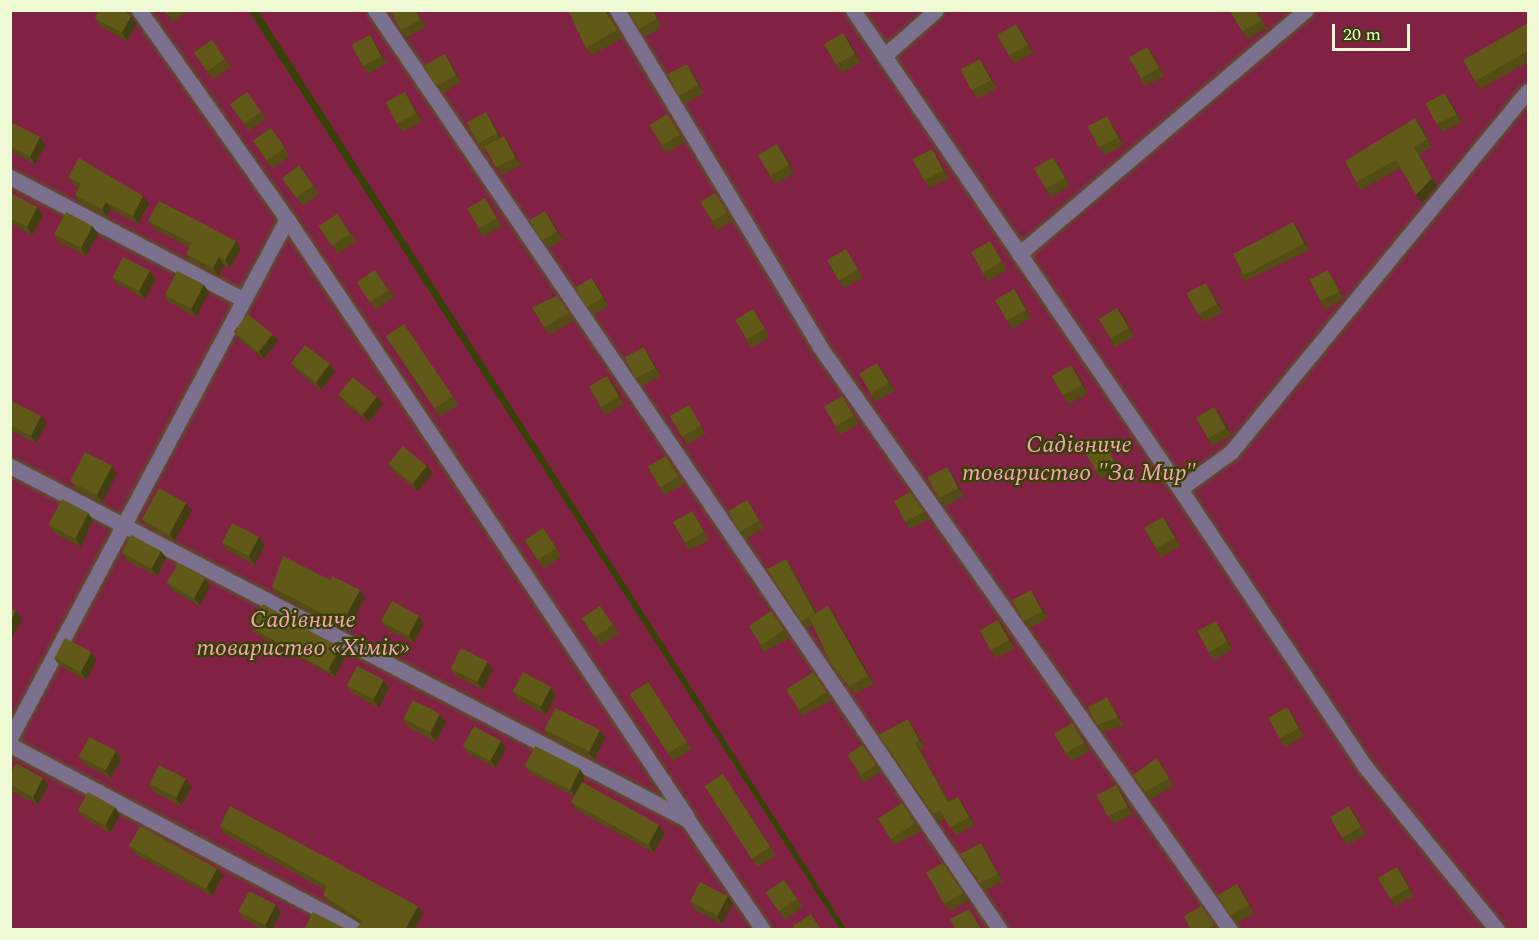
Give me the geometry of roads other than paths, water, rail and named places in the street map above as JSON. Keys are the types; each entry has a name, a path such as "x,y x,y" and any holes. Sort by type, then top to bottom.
{"street":[{"path":"139,10 287,219 763,930"},
{"path":"375,10 1000,930"},
{"path":"617,10 820,347 1230,930"},
{"path":"853,10 1180,489 1364,765 1497,930"},
{"path":"884,56 936,10"},
{"path":"1019,254 1306,10"},
{"path":"1180,489 1231,452 1528,91"},
{"path":"10,177 242,299"},
{"path":"10,738 125,526 242,299 287,219"},
{"path":"10,466 688,820"},
{"path":"10,745 358,930"}],"park label":[{"name":"Садівниче товариство \"За Мир\"","path":"1079,460"},
{"name":"Садівниче товариство «Хімік»","path":"303,635"}]}
